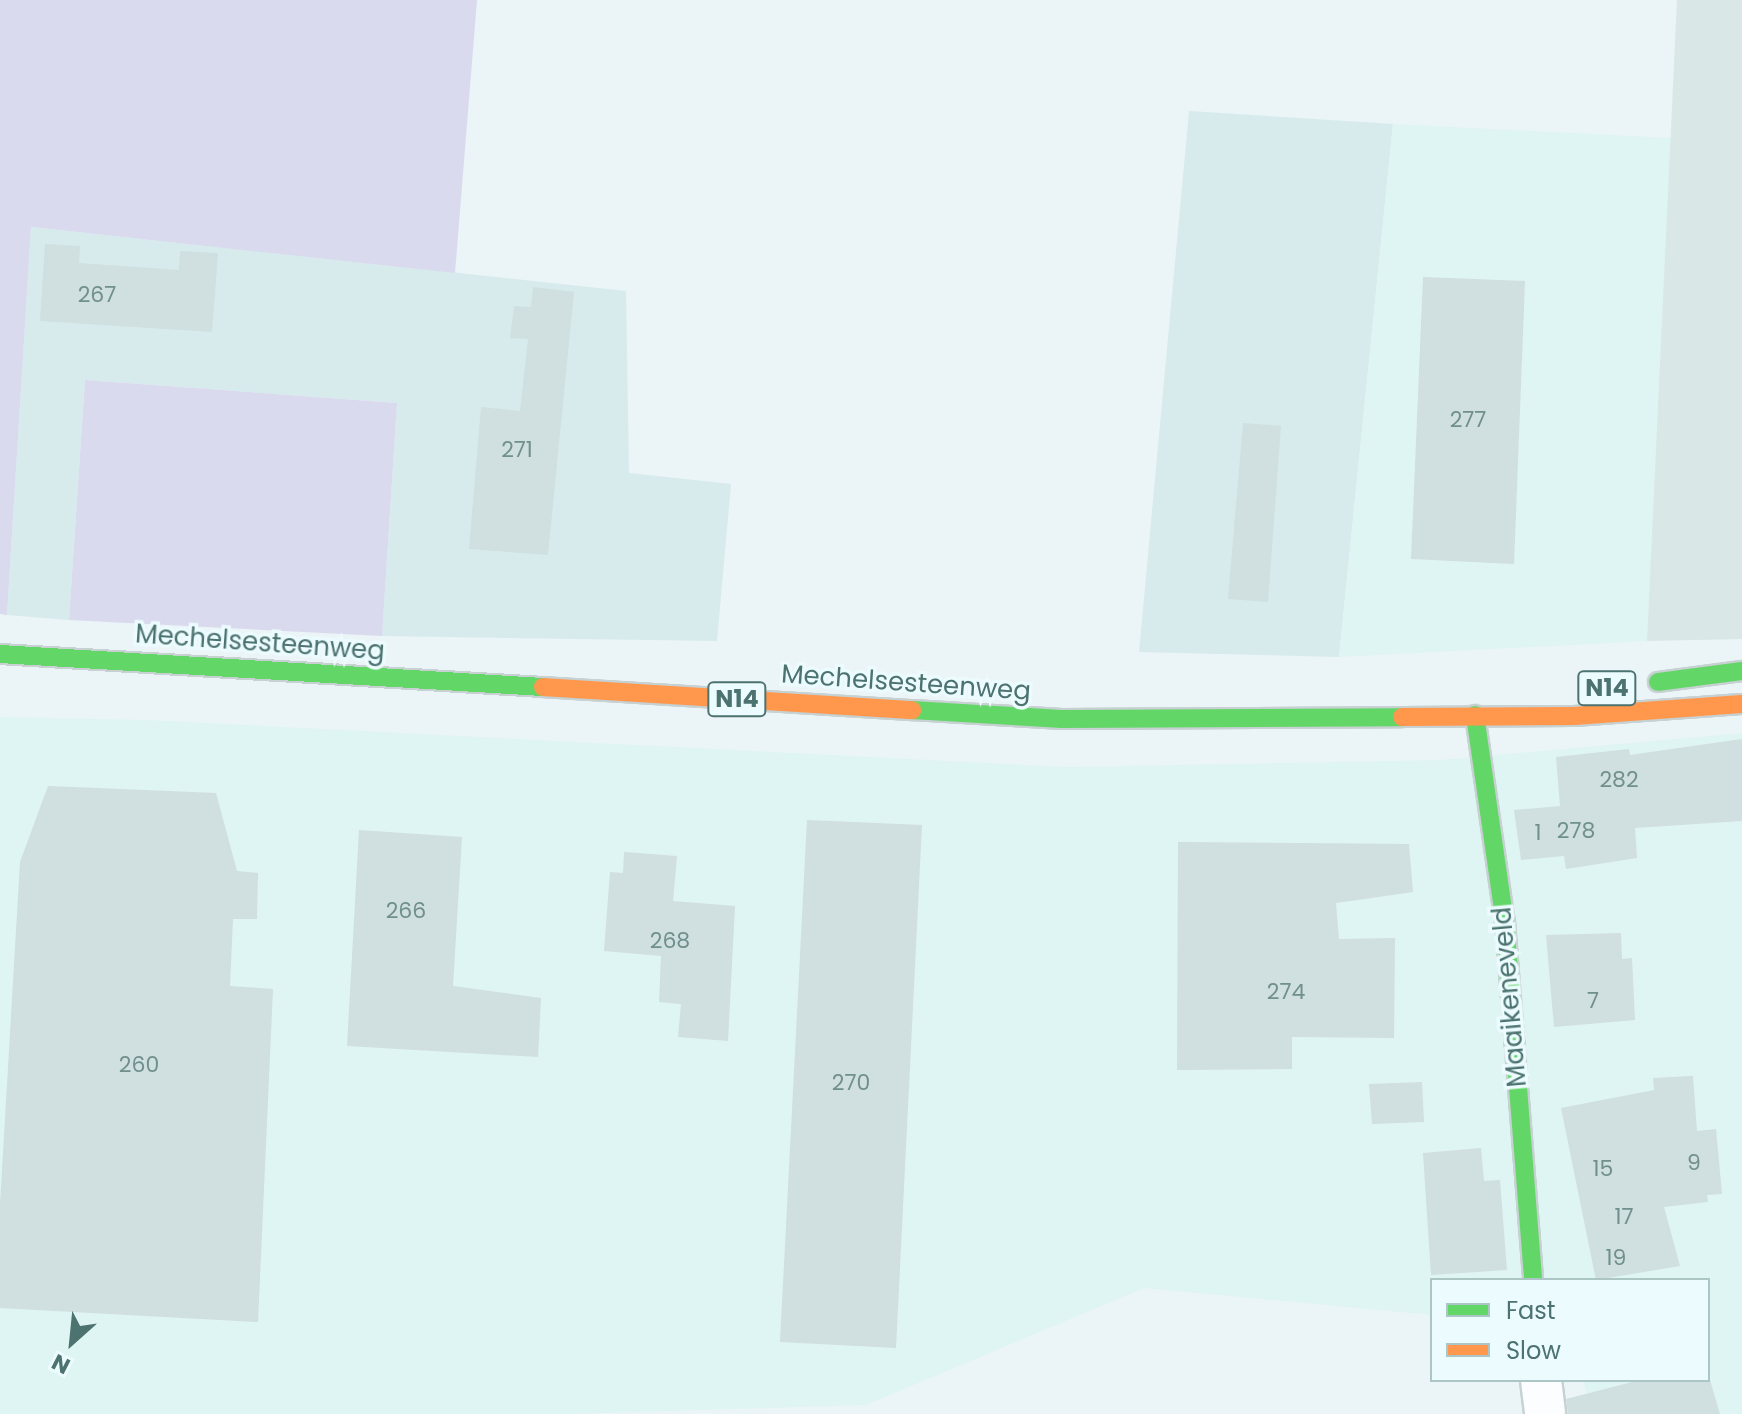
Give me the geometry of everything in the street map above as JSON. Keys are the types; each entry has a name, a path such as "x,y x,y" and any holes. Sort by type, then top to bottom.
{"main road":[{"name":"Mechelsesteenweg","path":"0,654 1062,719 1574,716 1742,704"},
{"name":"N14","path":"1635,685 1742,671"},
{"name":"Mechelsesteenweg","path":"1475,715 1560,695"},
{"name":"Maaikeneveld","path":"1475,715 1505,922 1533,1278"}],"street":[{"path":"1541,1382 1545,1414"}],"shaded area":[{"path":"0,0 477,0 455,273 31,227 7,615 0,614"},
{"path":"1677,0 1742,0 1742,639 1647,641"},
{"path":"1189,111 1393,124 1339,657 1139,652"},
{"path":"1393,124 1672,138 1647,641 1339,657"},
{"path":"31,227 626,291 629,473 731,484 717,641 382,636 397,403 85,380 69,620 7,615"},
{"path":"85,380 397,403 382,636 69,620"},
{"path":"0,717 148,720 1066,767 1440,760 1742,733 1742,1414 1592,1414 1584,1382 1710,1382 1710,1278 1430,1278 1430,1315 1144,1288 866,1405 571,1414 0,1414"}],"building":[{"path":"45,244 80,246 79,263 179,270 180,251 218,253 212,332 40,321"},
{"path":"1423,277 1525,281 1514,564 1411,559"},
{"path":"533,287 574,292 548,555 469,549 481,407 520,411 528,339 510,338 514,306 531,307"},
{"path":"1243,423 1281,426 1268,602 1228,599"},
{"path":"1742,739 1742,821 1635,828 1637,858 1566,869 1564,856 1521,860 1514,810 1560,806 1556,757 1629,749 1630,755"},
{"path":"48,786 216,793 237,871 258,873 257,919 233,919 230,986 273,989 258,1322 0,1308 0,1204 20,862"},
{"path":"807,820 922,825 896,1348 780,1342"},
{"path":"359,830 462,837 453,986 541,998 538,1057 347,1046"},
{"path":"1178,842 1409,844 1413,892 1336,903 1339,939 1395,938 1394,1038 1292,1037 1292,1069 1177,1070"},
{"path":"624,852 677,856 673,901 735,906 728,1041 678,1037 681,1004 659,1002 661,956 604,951 610,872 623,873"},
{"path":"1621,933 1622,959 1632,958 1635,1020 1554,1027 1546,935"},
{"path":"1693,1076 1697,1131 1716,1129 1722,1194 1707,1195 1708,1202 1664,1207 1680,1266 1596,1278 1561,1108 1654,1090 1653,1078"},
{"path":"1422,1082 1424,1122 1372,1124 1369,1084"},
{"path":"1481,1148 1484,1181 1500,1180 1507,1270 1431,1275 1423,1153"},
{"path":"1710,1380 1720,1414 1568,1414 1566,1399 1632,1382"}],"traffic: fast":[{"path":"0,654 543,687"},
{"path":"1658,682 1742,671"},
{"path":"912,710 1062,719 1402,717"},
{"path":"1475,715 1505,922 1533,1278"}],"traffic: slow":[{"path":"543,687 912,710"},
{"path":"1402,717 1574,716 1742,704"}]}
